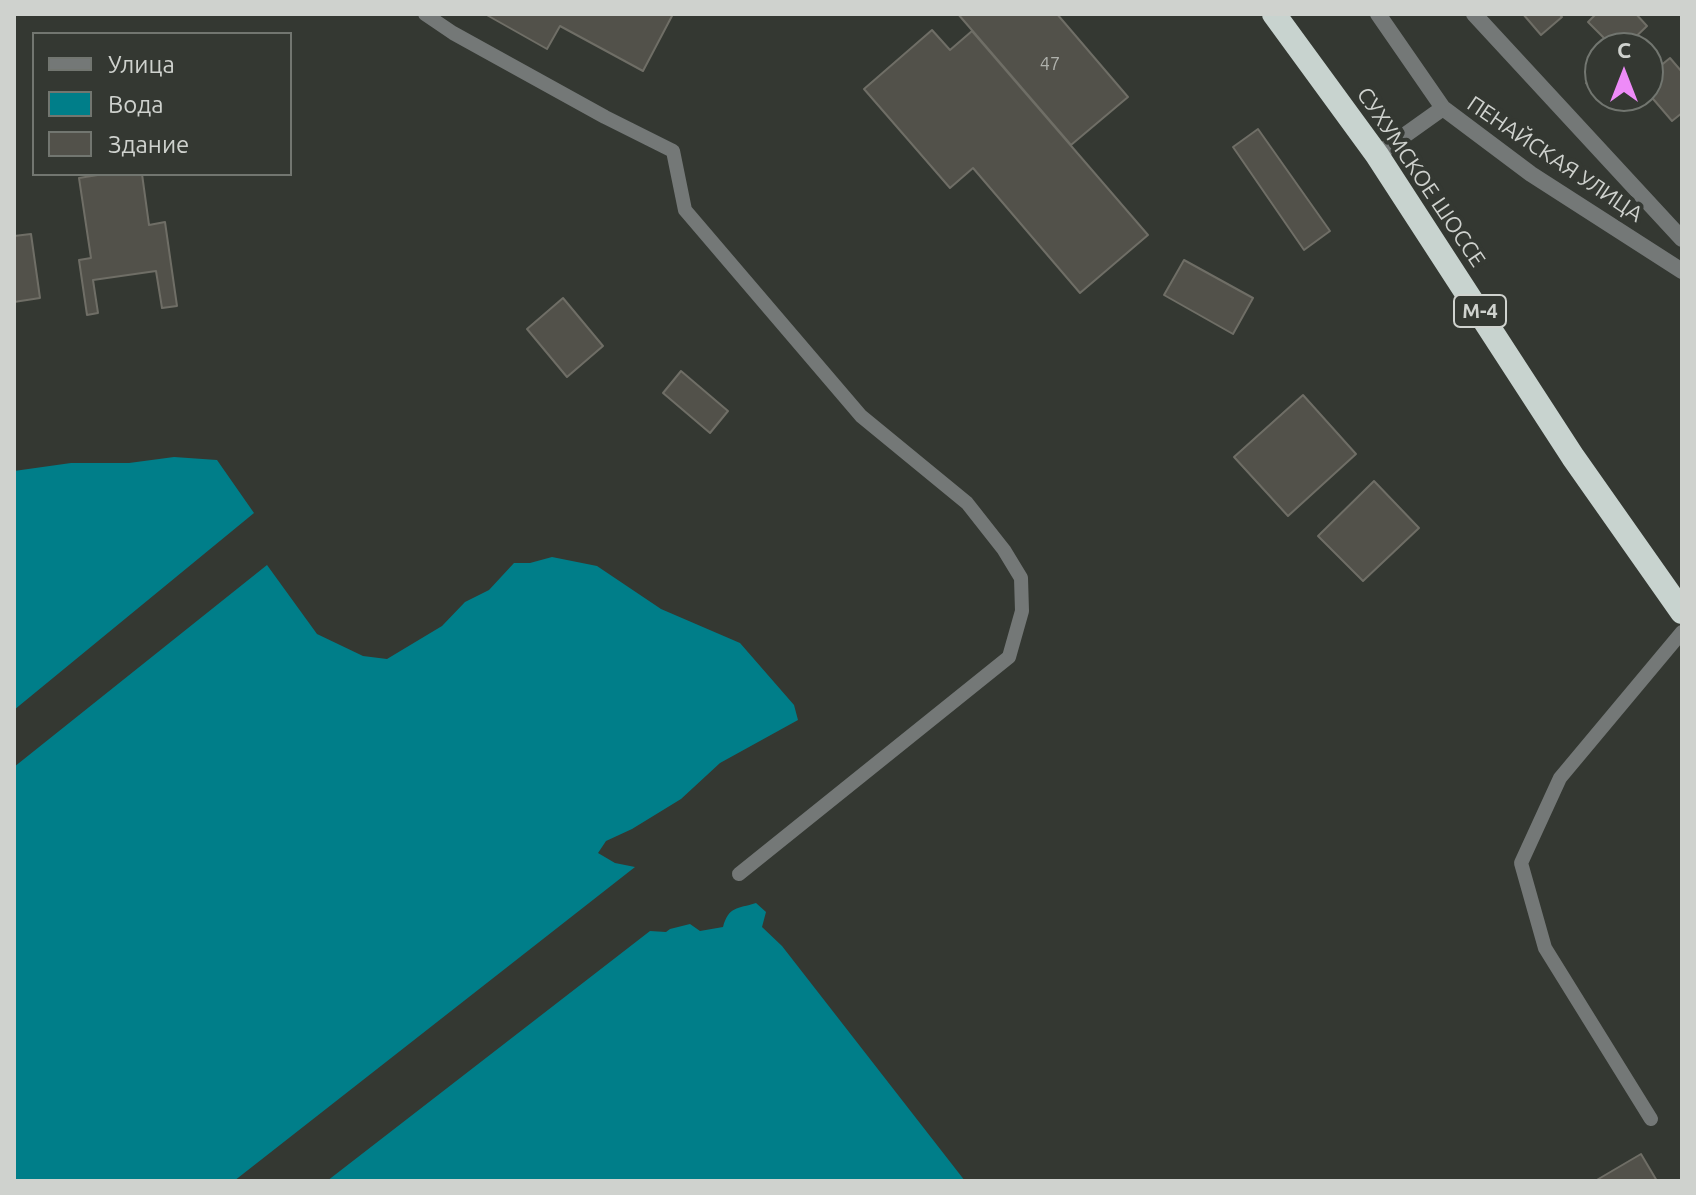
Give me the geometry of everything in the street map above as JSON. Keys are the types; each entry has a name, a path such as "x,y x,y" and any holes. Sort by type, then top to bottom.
{"highway":[{"name":"СУХУМСКОЕ ШОССЕ","path":"1274,14 1377,155 1573,457 1682,612"}],"street":[{"name":"ПЕНАЙСКАЯ УЛИЦА","path":"1378,14 1443,108 1531,174 1682,271"},
{"path":"1474,14 1682,239"},
{"name":"ПЕНАЙСКАЯ УЛИЦА","path":"1377,155 1443,108"}],"lane":[{"path":"425,14 453,33 605,117 673,151 685,210 861,416 967,503 1021,578 1022,611 1009,657 739,874"},
{"path":"1651,1119 1545,948 1521,863 1560,778 1682,632"}],"water":[{"path":"174,457 217,460 254,513 14,710 14,471 71,463 129,463"},
{"path":"552,557 597,566 661,609 740,643 794,705 798,720 720,763 681,799 606,841 598,853 615,863 635,867 234,1181 14,1181 14,767 267,565 317,634 363,656 387,659 442,626 465,602 489,590 514,563 530,563"},
{"path":"756,903 766,912 762,927 782,946 965,1181 327,1181 650,931 666,932 690,924 700,931 723,927 731,912"}],"building":[{"path":"485,14 673,14 643,71 560,26 547,49"},
{"path":"958,14 1057,14 1128,97 1071,145"},
{"path":"1523,14 1559,14 1562,17 1541,35"},
{"path":"1596,14 1636,14 1647,26 1641,32 1598,32 1588,22"},
{"path":"932,30 950,50 972,31 1148,235 1080,293 973,168 950,188 864,89"},
{"path":"1670,58 1682,72 1682,113 1672,121 1664,112 1664,63"},
{"path":"1258,129 1330,231 1304,250 1233,147"},
{"path":"142,176 149,225 165,222 177,306 162,308 156,271 93,280 98,313 87,315 79,260 91,258 79,178"},
{"path":"31,234 40,298 14,302 14,236"},
{"path":"1184,260 1253,298 1233,334 1164,295"},
{"path":"563,298 603,346 567,377 527,329"},
{"path":"681,371 728,411 710,433 663,393"},
{"path":"1303,395 1356,454 1288,516 1234,457"},
{"path":"1374,481 1419,528 1363,581 1318,536"},
{"path":"1641,1154 1657,1181 1595,1181"}]}
